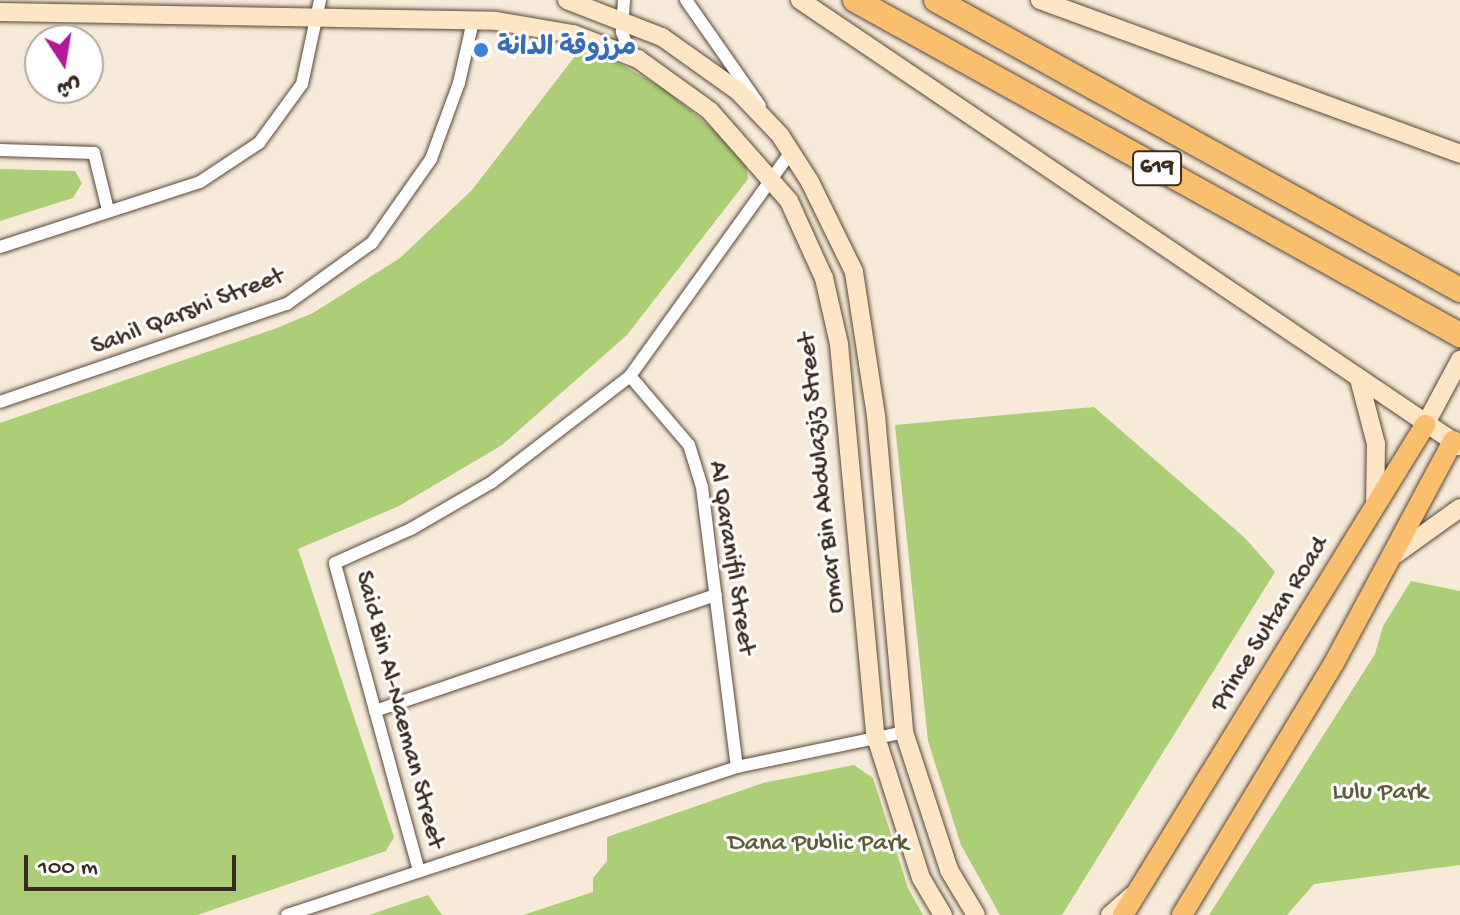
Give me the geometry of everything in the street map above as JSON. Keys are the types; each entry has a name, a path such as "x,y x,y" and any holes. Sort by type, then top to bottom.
{"highway":[{"name":"619","path":"855,0 1460,335"},
{"name":"619","path":"936,0 1460,290"}],"main road":[{"name":"Prince Sultan Road","path":"1123,915 1425,425"},
{"path":"1182,915 1396,554 1458,438"}],"street":[{"path":"567,0 622,9 738,91 780,135"},
{"path":"686,0 791,152 854,272 866,328 904,732 917,784 962,893 976,915"},
{"path":"800,0 1425,425 1458,438"},
{"path":"1040,0 1460,154"},
{"path":"0,247 200,182 259,143 302,84 318,8"},
{"name":"Omar Bin Abdulaziz Street","path":"0,12 318,8 473,21 573,34 631,57 710,111 789,201 824,278 839,344 875,734 921,878 943,915"},
{"path":"622,9 631,57"},
{"name":"Sahil Qarshi Street","path":"0,402 287,304 372,243 431,159 459,83 473,21"},
{"path":"0,150 94,153 108,210"},
{"name":"Said Bin Al-Naeman Street","path":"419,871 335,563 411,529 492,482 630,376 770,177 791,152"},
{"name":"Prince Sultan Road","path":"1425,425 1460,360"},
{"name":"Al Qaranifil Street","path":"630,376 689,445 702,487 737,767"},
{"path":"1359,379 1376,444 1375,506"},
{"path":"1396,554 1460,508"},
{"path":"375,711 716,595"},
{"path":"287,915 737,767 875,734 904,732"},
{"path":"962,893 983,915"},
{"path":"1110,915 1135,893"}],"green space":[{"path":"579,51 622,65 663,88 732,145 746,164 748,179 627,335 502,445 399,506 298,549 394,837 386,851 197,915 0,915 0,423 277,328 313,313 400,258 472,190"},
{"path":"0,169 75,171 82,183 73,198 0,221"},
{"path":"1094,407 1245,538 1275,572 1062,915 1000,915 961,845 928,741 895,425"},
{"name":"Lulu Park","path":"1411,581 1460,591 1460,865 1314,884 1287,915 1209,915 1375,654 1383,626"},
{"name":"Dana Public Park","path":"854,765 873,778 908,888 923,915 523,915 593,892 593,878 607,861 607,837 763,783"},
{"path":"428,895 442,915 369,915"}],"place":[{"name":"مرزوقة الدانة","path":"481,50"}]}
